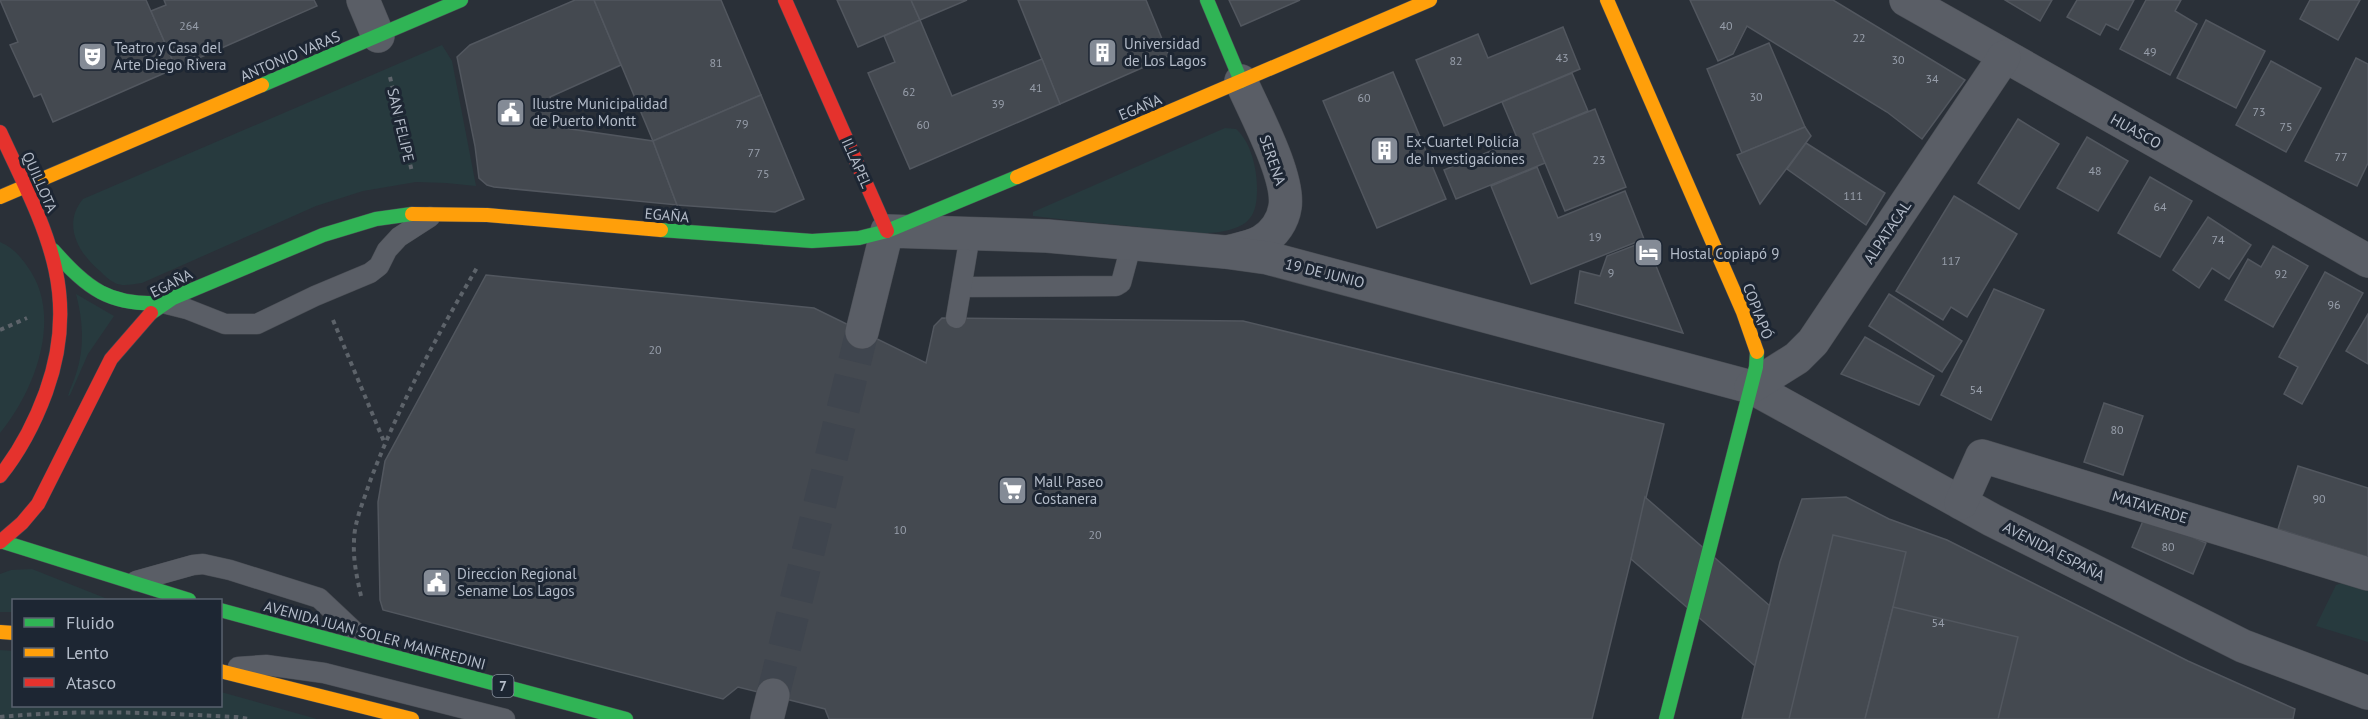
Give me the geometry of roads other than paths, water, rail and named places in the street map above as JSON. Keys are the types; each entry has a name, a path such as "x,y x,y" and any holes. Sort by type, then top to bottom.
{"main road":[{"name":"ANTONIO VARAS","path":"0,197 461,0"},
{"name":"ILLAPEL","path":"785,0 887,231"},
{"name":"SERENA","path":"1207,0 1241,81"},
{"name":"EGAÑA","path":"0,542 22,523 38,504 111,359 134,330 162,303 323,235 349,226 401,215 438,213 487,215 725,236 812,241 859,238 887,231 1430,0"},
{"name":"COPIAPÓ","path":"1607,0 1751,332 1757,353 1756,368 1666,719"},
{"name":"QUILLOTA","path":"0,132 50,246"},
{"path":"50,246 75,277 96,292 109,298 131,303 162,303"},
{"path":"0,476 25,441 45,398 60,351 62,302 50,246"},
{"path":"0,542 186,599"},
{"name":"AVENIDA JUAN SOLER MANFREDINI","path":"222,611 626,719"},
{"path":"222,670 412,719"}],"street":[{"path":"363,0 378,36"},
{"name":"HUASCO","path":"1906,0 2368,261"},
{"name":"ALPATACAL","path":"1751,387 1797,358 1813,342 2004,57"},
{"name":"SERENA","path":"1225,252 1249,247 1263,241 1282,220 1286,206 1278,167 1241,81"},
{"path":"862,332 887,231"},
{"name":"19 DE JUNIO","path":"887,231 1047,236 1132,242 1268,258 1751,387"},
{"name":"AVENIDA ESPAÑA","path":"1751,387 1961,503 2243,645 2368,693"},
{"name":"MATAVERDE","path":"1961,503 1982,456 2368,574"}],"lane":[{"path":"162,303 187,309 225,324 257,324 370,273 379,266 387,250 399,237 438,213"},
{"path":"956,318 970,234"},
{"path":"963,286 1116,286 1121,283 1132,242"},
{"path":"127,582 143,580 193,565 203,564 230,570 319,598 357,635 381,654"},
{"path":"222,669 266,665 324,673 505,719"}],"tunnel":[{"path":"773,695 862,332"}],"place":[{"name":"Universidad de Los Lagos","path":"1103,52"},
{"name":"Teatro y Casa del Arte Diego Rivera","path":"93,56"},
{"name":"Ilustre Municipalidad de Puerto Montt","path":"511,112"},
{"name":"Ex-Cuartel Policía de Investigaciones","path":"1385,150"},
{"name":"Hostal Copiapó 9","path":"1649,253"},
{"name":"Mall Paseo Costanera","path":"1013,490"},
{"name":"Direccion Regional Sename Los Lagos","path":"436,582"}]}
